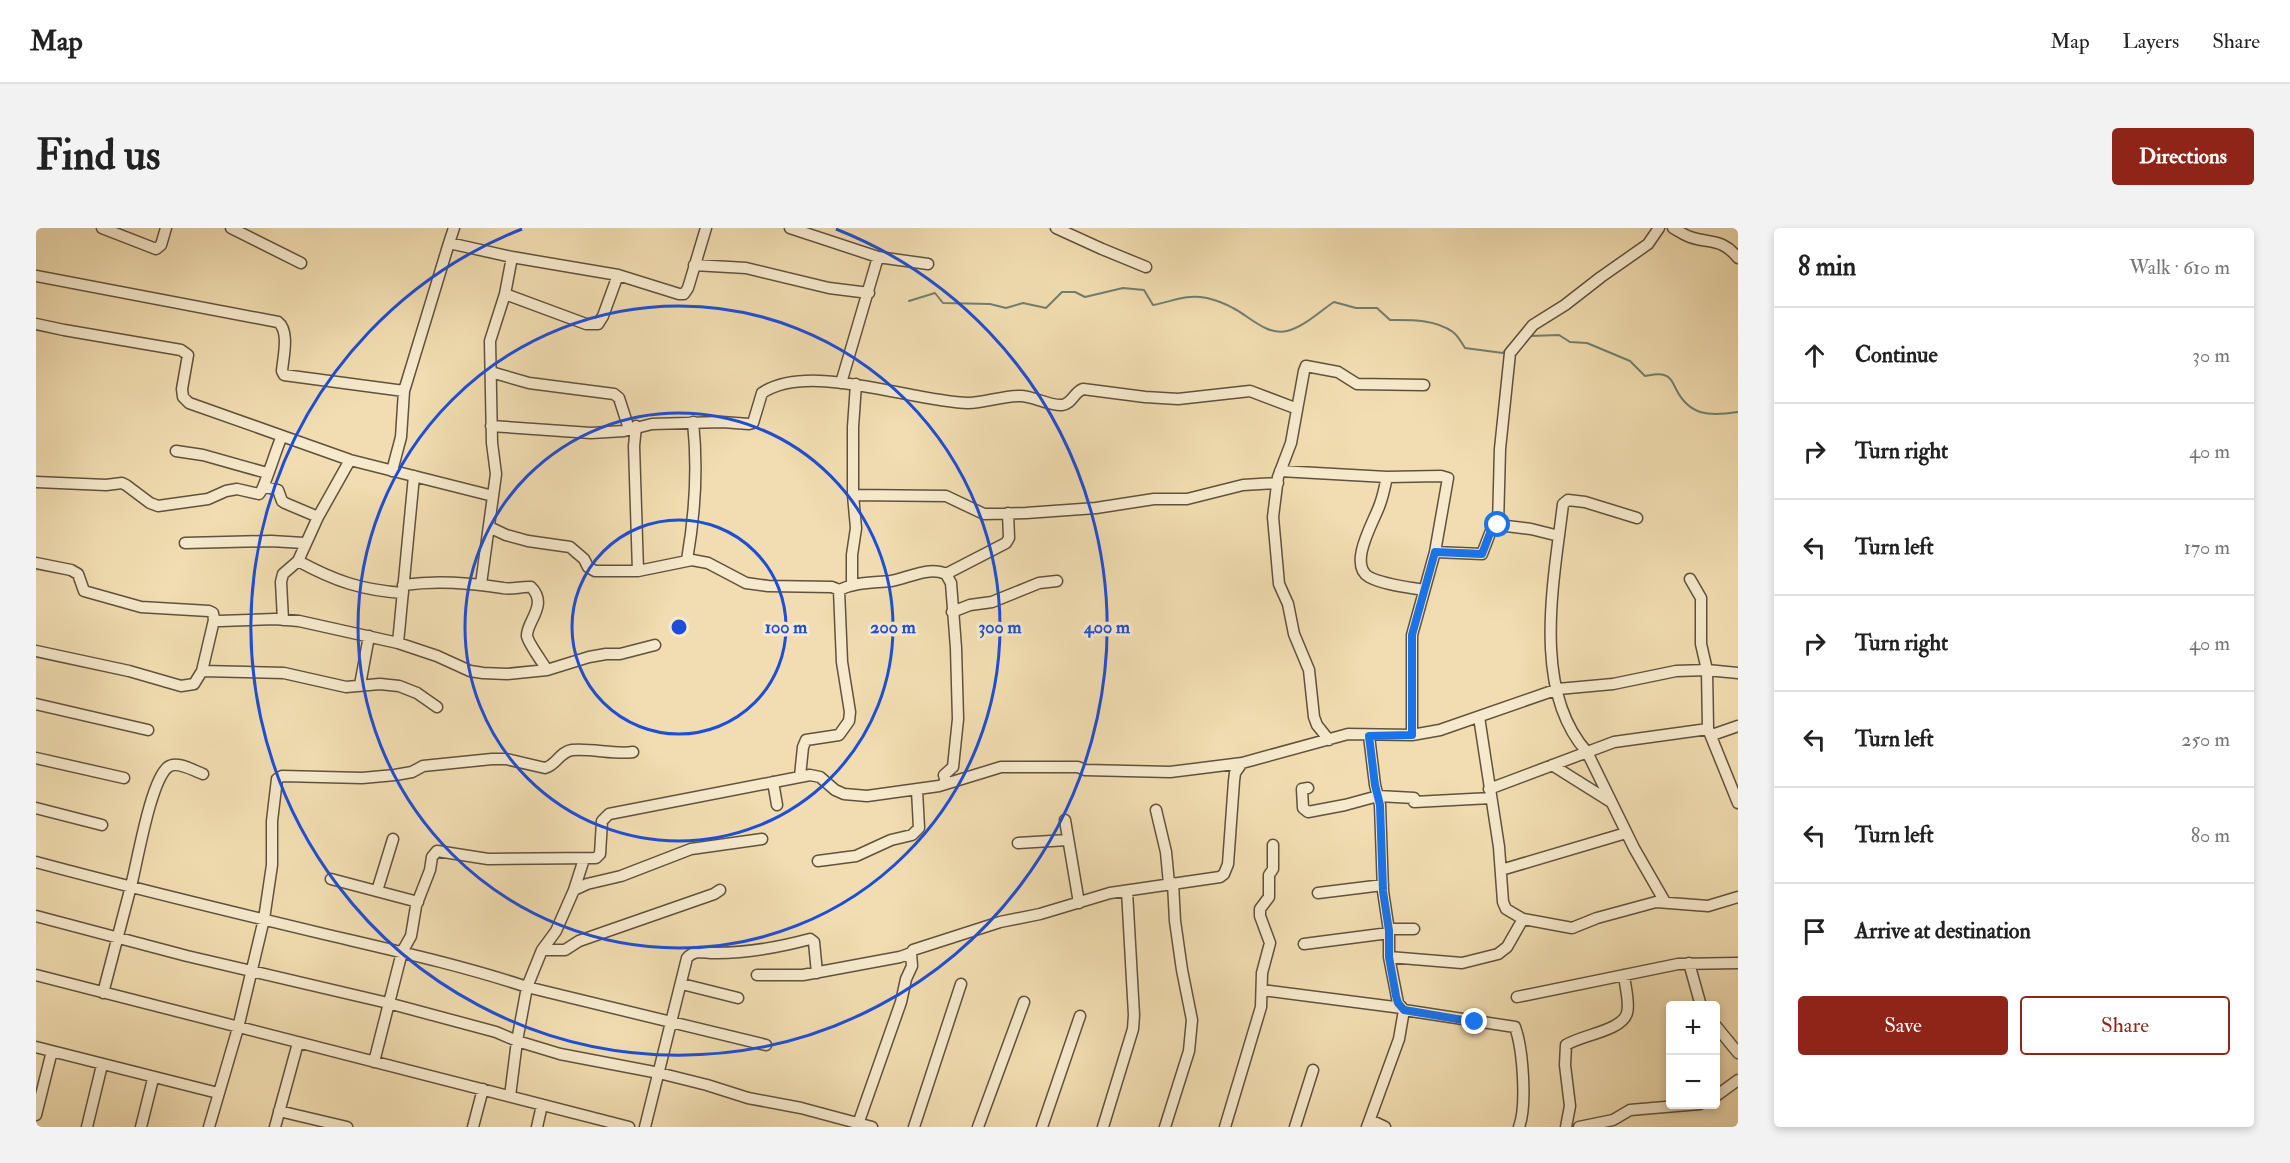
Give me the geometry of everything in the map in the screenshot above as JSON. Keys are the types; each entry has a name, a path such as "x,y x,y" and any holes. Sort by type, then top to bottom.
{"street":[{"path":"102,228 156,249 161,245 166,228"},
{"path":"231,228 301,263"},
{"path":"392,471 401,437 404,391 454,228"},
{"path":"449,243 512,257 618,275 684,294 706,228"},
{"path":"790,228 878,257 928,264"},
{"path":"1056,228 1146,267"},
{"path":"1498,525 1500,449 1510,353 1533,325 1565,305 1648,244 1659,228"},
{"path":"1673,228 1693,239 1722,243 1738,258"},
{"path":"481,584 496,474 491,426 490,341 505,294 512,257"},
{"path":"841,383 878,257"},
{"path":"694,266 746,268 829,288 869,293"},
{"path":"505,294 586,324 598,324 618,275"},
{"path":"36,276 278,322 285,332 282,372 284,375 404,391"},
{"path":"36,324 186,352 188,364 182,389 185,400 350,460 493,496"},
{"path":"1329,740 1317,725 1314,717 1310,670 1294,634 1288,604 1279,584 1273,517 1280,471 1291,442 1295,408 1306,366 1338,372 1357,384 1424,385"},
{"path":"491,372 529,383 614,394 619,398 632,428 634,446 638,571"},
{"path":"491,426 591,433 693,422 749,424 753,423 762,393 774,385 795,382 856,384 936,401 971,403 1022,396 1060,405 1068,403 1078,391 1083,389 1178,399 1250,391 1295,408"},
{"path":"852,584 852,555 856,522 853,495 853,427 856,384"},
{"path":"687,560 694,514 696,459 693,422"},
{"path":"36,482 106,485 122,483 158,506 208,499 237,489 259,494 265,487 267,473 282,436"},
{"path":"176,451 203,455 267,473"},
{"path":"283,620 281,582 283,574 298,561 304,543 350,460"},
{"path":"1280,471 1448,478 1435,552 1412,635 1412,735"},
{"path":"398,643 414,476"},
{"path":"1387,477 1380,505 1369,528 1361,556 1362,568 1370,577 1424,590"},
{"path":"853,495 946,496 984,514 1096,508 1154,500 1187,499 1243,485 1278,483"},
{"path":"265,487 278,490 285,503 318,517"},
{"path":"1636,518 1585,502 1568,500 1563,504 1553,576 1551,630 1555,690 1578,741 1587,752 1626,833 1665,902"},
{"path":"946,574 1006,543 1009,538 1008,513"},
{"path":"1435,552 1482,554 1492,528 1498,525 1531,529 1559,536"},
{"path":"489,528 517,538 570,547 588,567 595,571 638,571 687,560 708,563 746,583 768,586 832,587 839,590 852,584 892,580 939,570 946,574 951,583 956,648 958,719 953,766 944,776 946,783"},
{"path":"185,543 304,543"},
{"path":"298,561 335,580 377,591 403,589 435,581 503,588 528,586 533,588 537,606 528,632 528,639 547,670"},
{"path":"36,563 71,570 78,574 84,591 89,593 141,607 209,610 213,613 214,620 202,671 194,684 181,686 129,671 36,651"},
{"path":"1690,579 1701,598 1701,644 1707,670 1710,732 1738,803"},
{"path":"952,612 970,605 992,602 1039,583 1057,581"},
{"path":"800,776 803,747 806,740 839,735 849,721 850,712 841,653 839,590"},
{"path":"214,620 283,620 369,636 436,656 470,671 499,675 547,670 589,657 620,654 655,645"},
{"path":"360,685 369,636"},
{"path":"374,1062 402,952 411,936 418,902 430,870 432,857 437,851 508,860 517,857 596,858 600,854 602,821 609,814 800,776 820,777 835,790 844,794 882,795 917,790 1000,767 1078,767 1085,770 1170,772 1232,768 1348,734 1412,735 1451,728 1555,690 1613,684 1676,671 1707,670 1738,673"},
{"path":"202,671 284,673 346,687 399,686 417,693 437,706"},
{"path":"36,704 148,730"},
{"path":"1479,717 1501,870 1503,902 1506,909 1523,919 1572,928 1646,904 1665,902 1708,906 1738,897"},
{"path":"1308,788 1302,789 1303,808 1308,812 1378,796 1414,798 1414,802 1490,793 1552,765 1614,742 1710,732 1738,726"},
{"path":"1369,736 1383,848 1383,885 1389,931 1389,957 1396,996 1403,1009 1399,1039 1369,1123 1385,1127"},
{"path":"209,1127 253,972 264,919 272,865 277,779 282,776 362,778 395,775 412,772 423,766 492,759 506,759 545,768 550,767 560,755 571,750 633,752"},
{"path":"36,758 124,778"},
{"path":"103,993 131,887 141,837 155,792 166,769 171,765 178,765 203,774"},
{"path":"1552,765 1611,802"},
{"path":"757,975 817,973 911,953 913,950 1000,922 1040,914 1110,893 1215,879 1224,874 1226,869 1232,768"},
{"path":"773,782 777,805"},
{"path":"818,861 856,856 891,840 912,835 919,828 917,790"},
{"path":"36,808 102,825"},
{"path":"1156,810 1166,852 1182,970 1192,1020 1189,1051 1165,1127"},
{"path":"1065,820 1079,903"},
{"path":"1501,870 1626,833"},
{"path":"377,891 393,839"},
{"path":"574,890 587,884 621,876 691,849 762,839"},
{"path":"1018,843 1068,840"},
{"path":"1225,1127 1261,1007 1262,973 1270,943 1260,916 1260,909 1269,897 1269,875 1273,869 1273,845"},
{"path":"510,1096 527,987 542,950 556,931 585,859"},
{"path":"36,862 402,952 527,987 766,1045"},
{"path":"331,879 418,902"},
{"path":"1318,893 1383,885"},
{"path":"542,950 565,950 579,941 720,890"},
{"path":"1103,1127 1127,1054 1134,1022 1127,891"},
{"path":"36,916 253,972 388,1003 496,1032 560,1054 659,1073 748,1098 801,1108 857,1125 872,1127"},
{"path":"1389,957 1462,963 1498,954 1507,947 1523,919"},
{"path":"1304,944 1414,929"},
{"path":"645,1127 687,958 695,952 720,953 783,946 810,939 814,942 817,973"},
{"path":"857,1125 902,1002 912,966 911,953"},
{"path":"1517,997 1689,963 1738,963"},
{"path":"1689,963 1700,1001"},
{"path":"36,975 629,1127"},
{"path":"1566,1127 1570,1106 1565,1065 1566,1045 1614,1026 1624,1018 1628,1011 1624,975"},
{"path":"682,984 738,998"},
{"path":"914,1127 961,984"},
{"path":"1262,990 1515,1027 1522,1068 1524,1112 1519,1127"},
{"path":"978,1127 1023,1002"},
{"path":"1042,1127 1080,1016"},
{"path":"1720,1030 1736,1046"},
{"path":"275,1127 298,1043"},
{"path":"36,1047 218,1093"},
{"path":"36,1115 52,1051"},
{"path":"87,1127 102,1065"},
{"path":"1295,1127 1313,1070"},
{"path":"141,1127 153,1078"},
{"path":"1720,1093 1738,1080"},
{"path":"473,1127 483,1089"},
{"path":"537,1127 542,1105"},
{"path":"1579,1127 1613,1120 1630,1110 1666,1107"},
{"path":"279,1111 347,1127"}],"waterway":[{"path":"909,301 935,293 943,303 990,304 1006,308 1023,303 1046,308 1062,292 1075,292 1085,297 1123,288 1144,290 1153,305 1186,297 1210,299 1239,311 1272,331 1287,331 1300,326 1334,302 1356,308 1377,308 1390,320 1423,321 1439,325 1453,332 1465,348 1503,353 1514,340"},
{"path":"1530,336 1559,335 1570,342 1587,343 1630,361 1645,376 1657,374 1666,376 1672,380 1682,398 1695,410 1710,414 1738,412"}],"route":[{"path":"1475,1022 1404,1010 1398,1003 1389,957 1389,931 1383,891 1380,805 1369,736 1412,735 1412,635 1435,552 1482,554 1485,552 1492,528 1498,525"}]}
